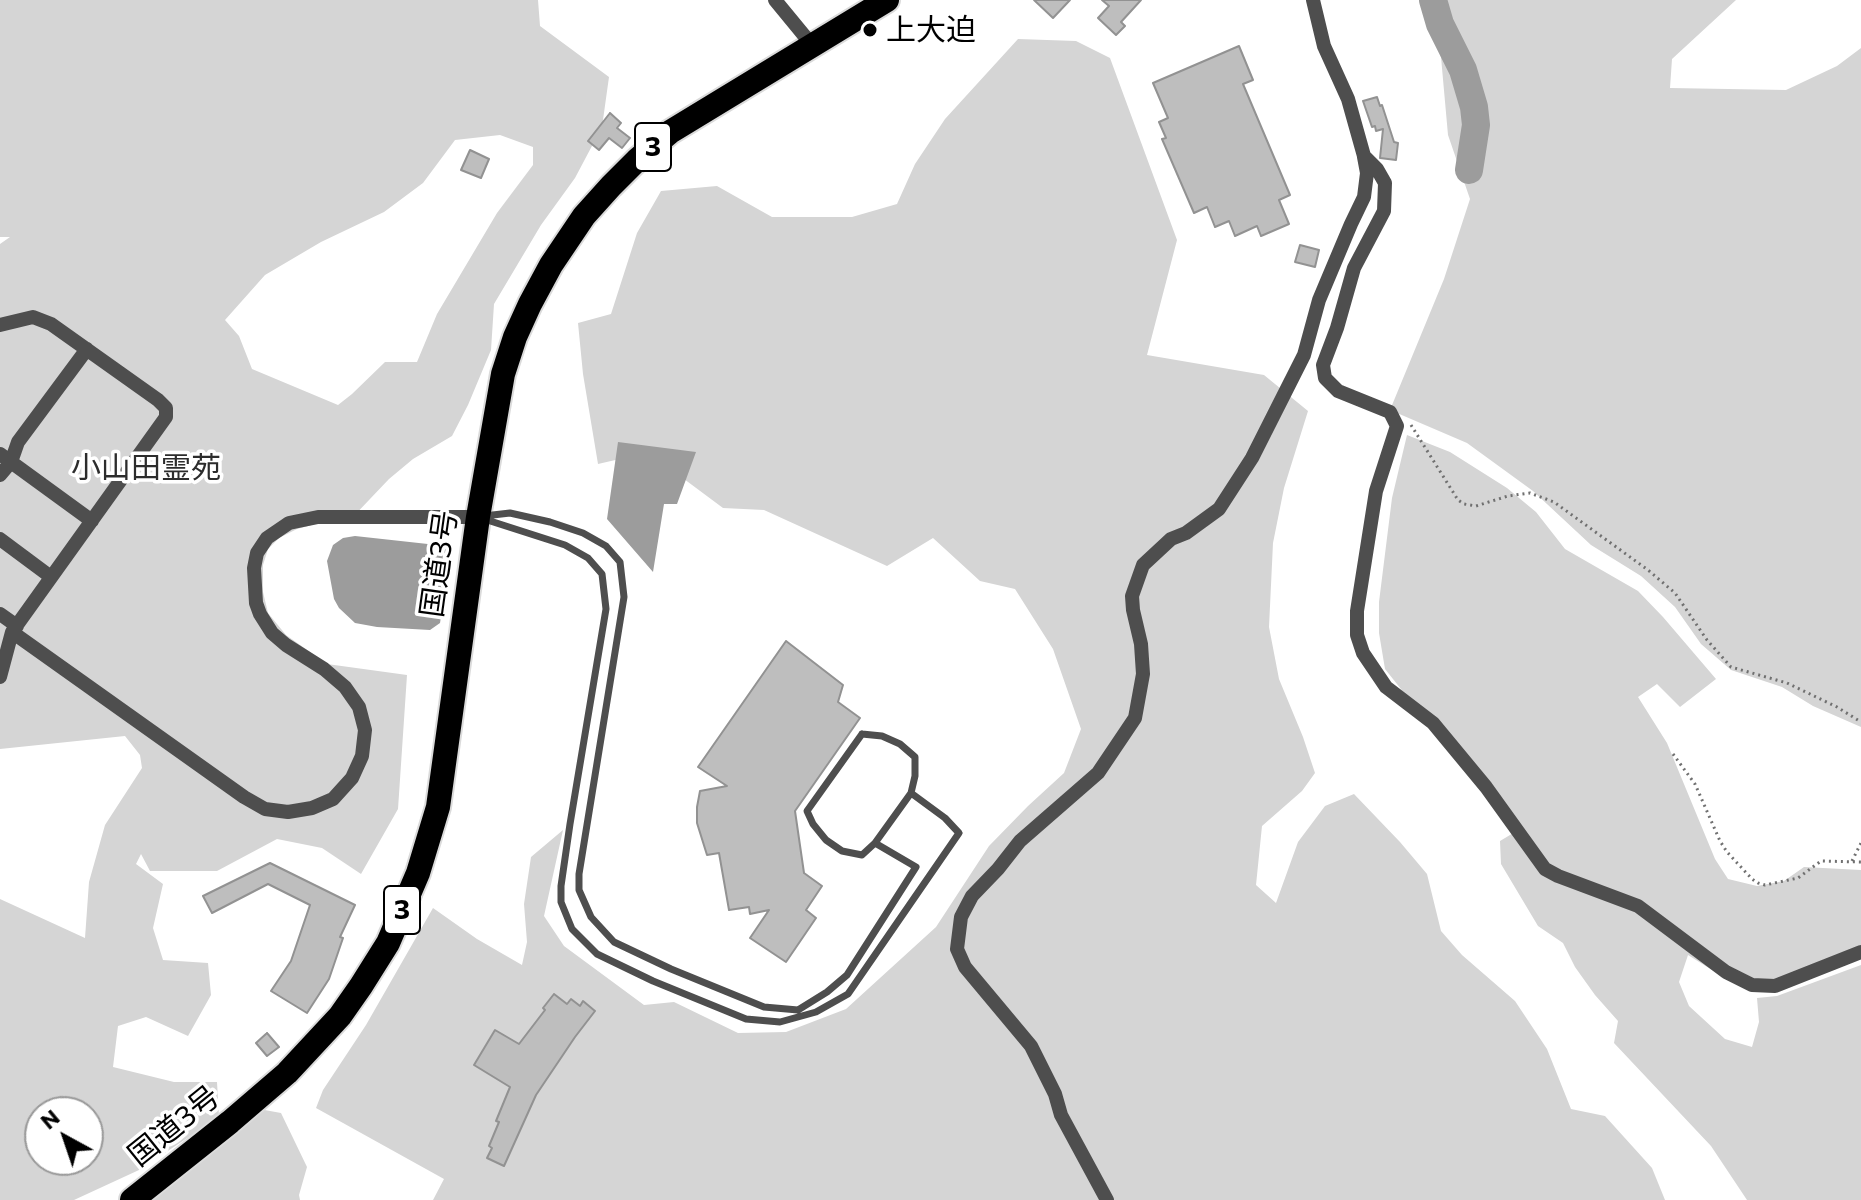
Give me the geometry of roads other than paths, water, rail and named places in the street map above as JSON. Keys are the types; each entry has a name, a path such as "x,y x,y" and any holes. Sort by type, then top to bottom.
{"highway":[{"name":"国道3号","path":"132,1200 287,1073 340,1016 388,943 418,873 438,807 478,517 503,374 515,337 551,265 584,216 637,160 670,132 887,0"}],"street":[{"path":"775,0 812,45"},
{"path":"1107,1200 1061,1115 1055,1094 1031,1046 965,967 957,949 961,917 972,896 1020,841 1098,773 1135,718 1143,674 1132,596 1143,565 1171,539 1186,533 1219,509 1252,458 1304,355 1319,300 1364,197 1367,173 1348,99 1324,46 1313,0"},
{"path":"1364,156 1385,183 1384,211 1354,268 1323,365 1325,378 1338,391 1390,412 1397,426 1376,491 1357,611 1357,635 1363,653 1386,687 1433,723 1486,787 1545,869 1638,906 1726,972 1752,985 1775,986 1861,952"},
{"path":"0,325 33,317 51,324 166,408 166,417 14,629 0,677"},
{"path":"0,475 5,458 87,349"},
{"path":"5,458 92,521"},
{"path":"0,614 14,629 244,797 265,809 288,812 312,808 333,799 352,778 362,756 365,730 359,707 345,687 324,669 286,645 265,623 256,603 254,568 257,553 267,538 289,523 318,517 478,517"},
{"path":"0,539 51,577"}],"lane":[{"path":"478,517 510,513 550,522 583,533 606,546 620,562 624,597 579,874 579,890 591,917 614,942 764,1007 798,1010 847,975 916,867 875,843"},
{"path":"478,517 565,545 588,558 602,574 606,609 561,894 572,929 597,954 746,1019 780,1022 816,1012 848,994 959,833 945,818 911,793"},
{"path":"862,734 882,736 900,744 915,757 911,793 875,843 862,855 842,851 826,840 807,811 862,734"}],"waterway":[{"path":"1433,0 1440,24 1463,70 1474,107 1476,125 1469,170"}],"place":[{"name":"上大迫","path":"870,30"}],"park label":[{"name":"小山田霊苑","path":"146,468"}]}
